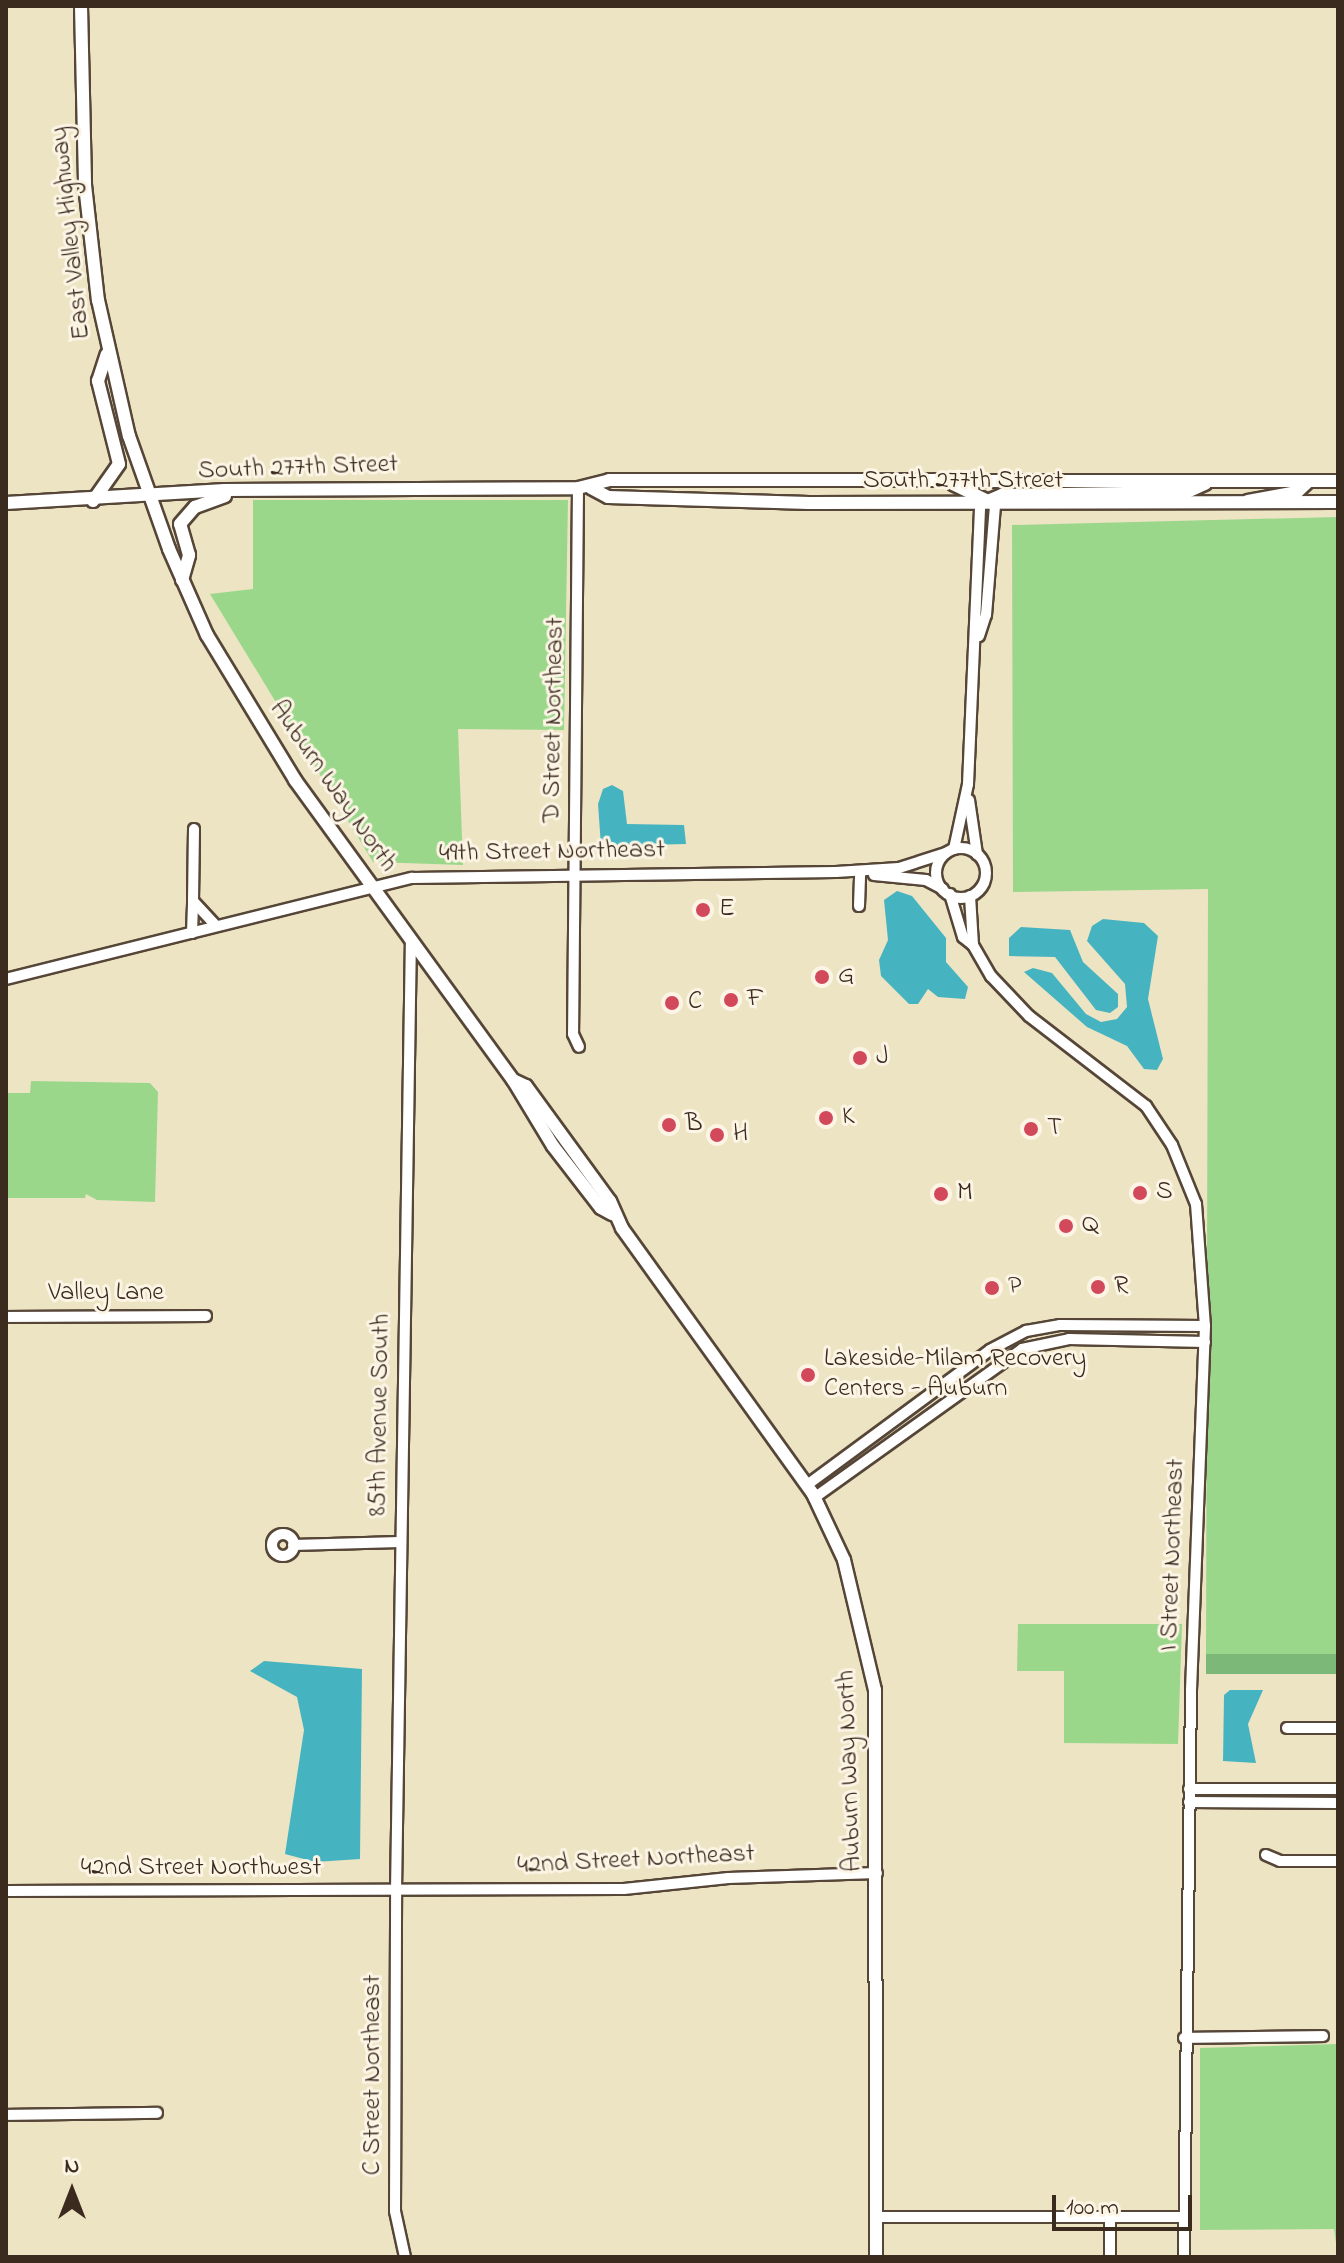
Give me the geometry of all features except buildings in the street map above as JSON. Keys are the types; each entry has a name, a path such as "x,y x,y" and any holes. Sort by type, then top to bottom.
{"main road":[{"name":"East Valley Highway","path":"81,6 85,185 107,354 152,497"},
{"path":"93,501 119,464 98,381 107,354"},
{"name":"South 277th Street","path":"6,503 93,501 243,490 584,488 609,480 1338,481"},
{"path":"930,480 963,487 988,503 1002,495 1187,492 1211,481"},
{"path":"1241,504 1266,494 1297,492 1309,481"},
{"name":"South 277th Street","path":"584,488 608,497 988,503 1338,502"},
{"path":"182,580 189,555 180,534 183,517 209,500 243,490"},
{"name":"Auburn Way North","path":"152,497 182,580 207,635 268,739 513,1080 517,1094 578,1178 601,1208 612,1212"},
{"name":"Auburn Way North","path":"513,1080 526,1086 807,1485 844,1560 875,1690 876,2257"}],"street":[{"name":"D Street Northeast","path":"579,1047 573,1034 584,488"},
{"path":"968,784 950,851 937,875 947,892 970,896 986,876 977,854 968,784 977,642 973,614 988,503"},
{"path":"192,933 194,829"},
{"path":"950,851 977,854"},
{"name":"49th Street Northeast","path":"6,979 40,974 372,884 478,874 836,872 899,868 950,851"},
{"name":"49th Street Northeast","path":"836,872 913,878 947,892"},
{"path":"859,906 860,874"},
{"name":"I Street Northeast","path":"947,892 963,937 973,945 991,976 1029,1016 1146,1106 1172,1145 1196,1204 1205,1342 1189,1789 1184,2257"},
{"name":"I Street Northeast","path":"970,896 973,945"},
{"path":"193,901 216,926"},
{"name":"85th Avenue South","path":"396,1891 411,941"},
{"name":"Valley Lane","path":"6,1317 206,1316"},
{"path":"807,1485 1007,1339 1060,1325 1205,1326"},
{"path":"814,1498 1022,1349 1069,1339 1205,1342"},
{"path":"293,1545 400,1542"},
{"path":"1287,1728 1338,1728"},
{"path":"1189,1789 1338,1789"},
{"path":"1189,1802 1338,1803"},
{"path":"1266,1855 1280,1861 1338,1861"},
{"name":"42nd Street Northeast","path":"396,1891 624,1889 728,1878 877,1873"},
{"name":"42nd Street Northwest","path":"6,1891 396,1891"},
{"name":"C Street Northeast","path":"396,1891 395,2211 405,2257"},
{"path":"1184,2038 1323,2036"},
{"path":"6,2115 157,2113"},
{"path":"876,2217 1184,2217"},
{"path":"1110,2218 1110,2257"}],"green space":[{"path":"253,500 568,500 564,730 458,729 463,865 373,862 210,594 253,589"},
{"path":"1338,517 1338,1655 1206,1654 1208,889 1013,892 1012,525"},
{"path":"31,1081 150,1083 158,1092 155,1202 97,1200 86,1194 85,1198 6,1198 6,1093 30,1093"},
{"path":"1018,1624 1182,1624 1178,1744 1064,1743 1064,1671 1017,1671"},
{"path":"1206,1654 1338,1654 1338,1674 1206,1674"},
{"path":"1338,2044 1338,2257 1334,2229 1200,2230 1200,2048"}],"water":[{"path":"612,785 623,791 627,824 684,825 686,844 601,846 598,804 603,789"},
{"path":"897,891 912,896 946,938 946,962 968,987 965,999 938,997 928,989 918,1004 909,1004 881,976 879,960 888,940 884,900"},
{"path":"1103,919 1144,923 1158,936 1148,999 1163,1059 1157,1070 1144,1069 1127,1046 1087,1027 1024,972 1033,968 1052,973 1086,1014 1101,1022 1117,1019 1127,1007 1125,984 1087,941 1092,926"},
{"path":"1021,927 1070,930 1083,962 1118,994 1118,1007 1110,1013 1096,1010 1055,957 1009,956 1009,938"},
{"path":"264,1661 362,1669 360,1859 315,1862 285,1854 304,1730 297,1697 250,1671"},
{"path":"1230,1690 1263,1690 1248,1724 1256,1763 1223,1761 1224,1695"}],"place":[{"name":"E","path":"703,910"},
{"name":"G","path":"822,977"},
{"name":"F","path":"731,1000"},
{"name":"C","path":"672,1003"},
{"name":"J","path":"860,1058"},
{"name":"K","path":"826,1118"},
{"name":"B","path":"669,1125"},
{"name":"T","path":"1031,1129"},
{"name":"H","path":"717,1135"},
{"name":"S","path":"1140,1193"},
{"name":"M","path":"941,1194"},
{"name":"Q","path":"1066,1226"},
{"name":"R","path":"1098,1287"},
{"name":"P","path":"992,1288"},
{"name":"Lakeside-Milam Recovery Centers - Auburn","path":"808,1375"}]}
